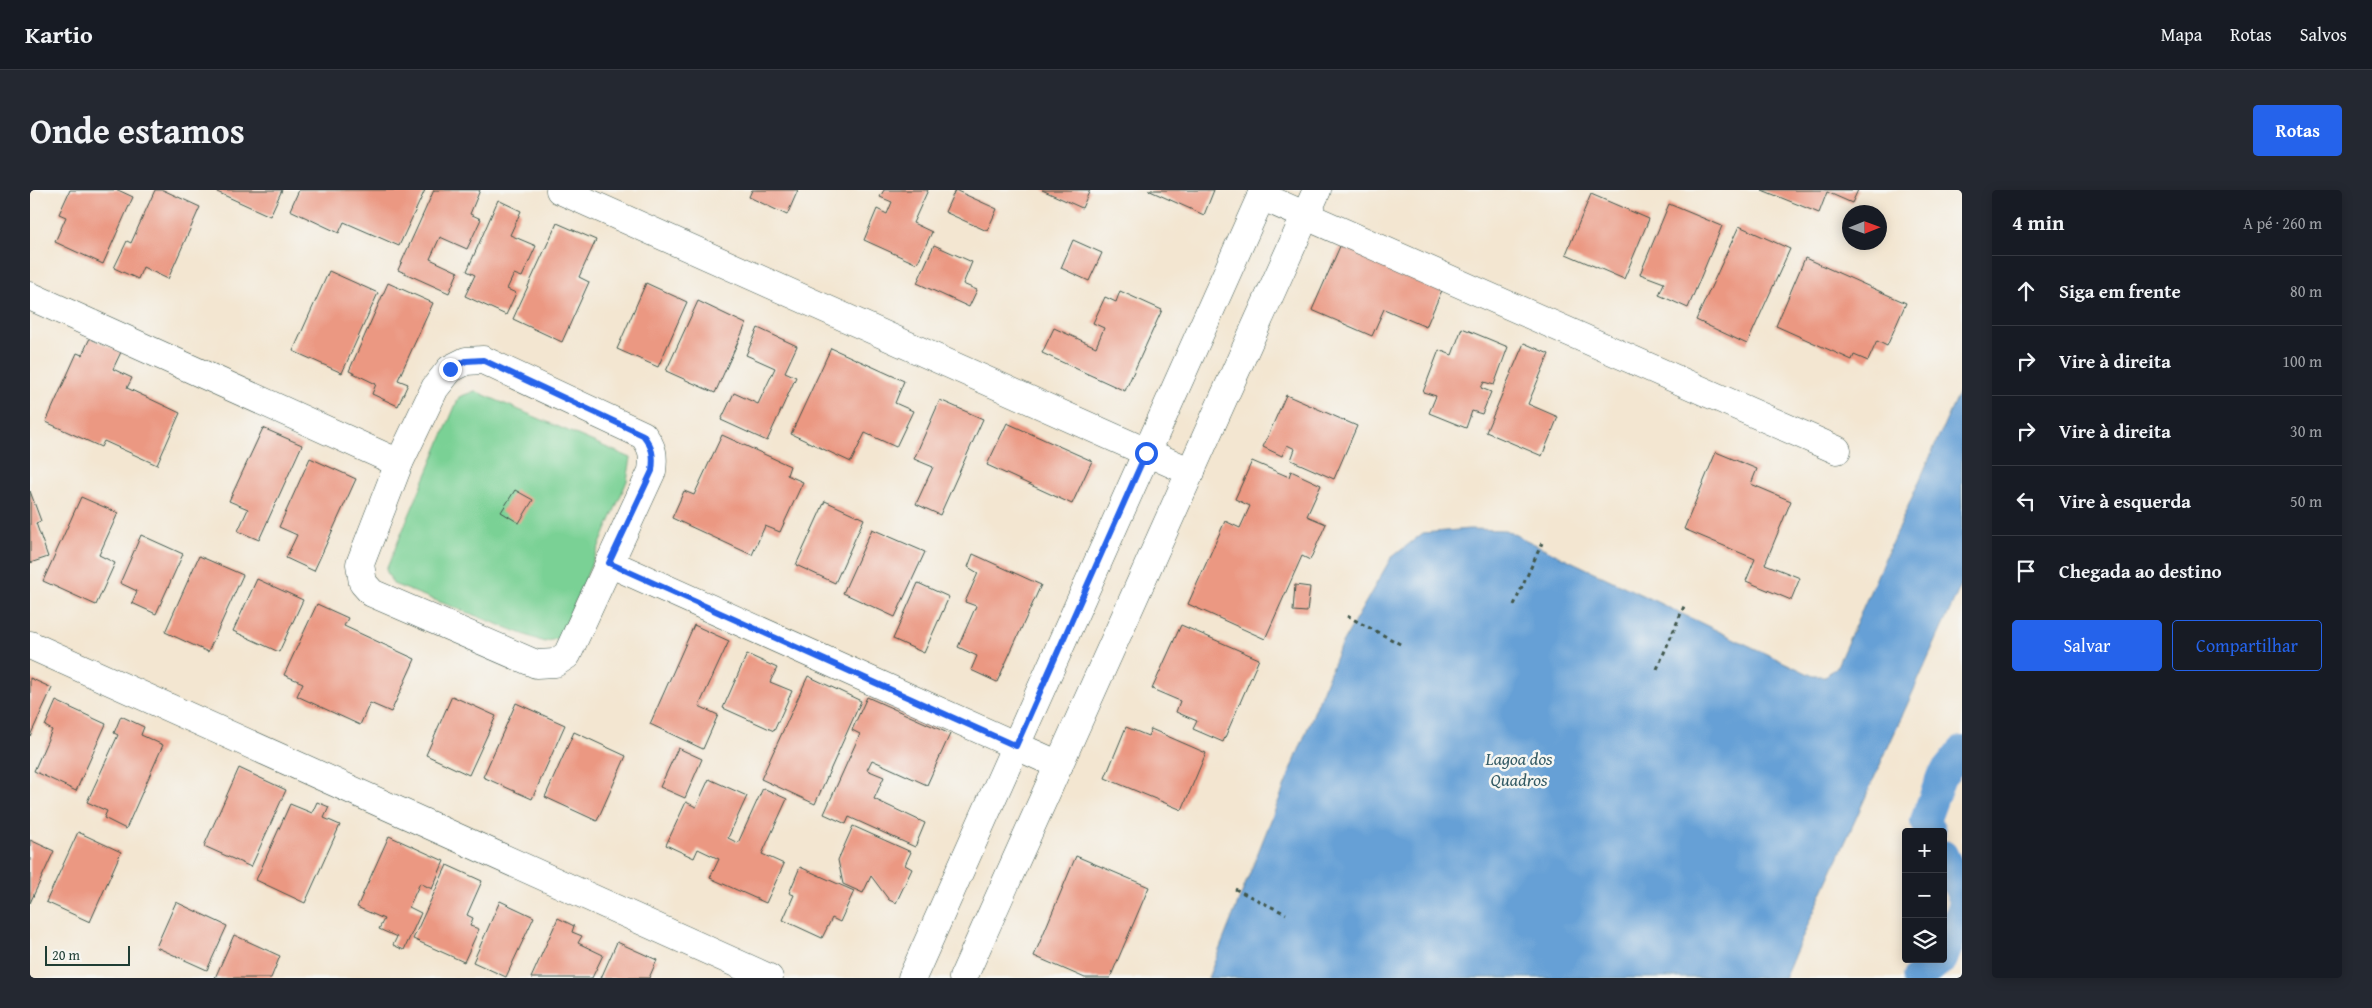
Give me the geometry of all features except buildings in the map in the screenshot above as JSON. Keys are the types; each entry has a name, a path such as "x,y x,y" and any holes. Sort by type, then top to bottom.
{"street":[{"path":"560,190 1191,472"},
{"path":"963,978 1317,190"},
{"path":"912,978 1262,193 1306,215 1837,450"},
{"path":"30,296 399,463"},
{"path":"483,360 643,435 652,446 654,457 652,471 567,655 555,663 536,664 372,593 363,583 360,564 399,463 435,388 450,369 466,361 483,360"},
{"path":"609,563 1059,765"},
{"path":"30,645 769,978"}],"path":[{"path":"1514,605 1542,543"},
{"path":"1657,669 1685,604"},
{"path":"1346,616 1402,645"},
{"path":"1235,888 1286,914"}],"green space":[{"path":"475,391 631,458 627,481 560,638 544,642 393,584 386,570 459,397"}],"water":[{"name":"Lagoa dos Quadros","path":"1962,385 1962,583 1784,978 1208,978 1340,647 1391,558 1423,533 1469,529 1505,530 1813,676 1825,676 1836,668"}],"waterway":[{"path":"1929,828 1925,821 1941,777 1962,751"},
{"path":"1947,863 1962,895"},
{"path":"1947,948 1962,909"},
{"path":"1917,978 1938,963"}],"route":[{"path":"450,369 466,361 483,360 643,435 652,446 654,457 652,471 609,563 1016,746 1146,453"}]}
